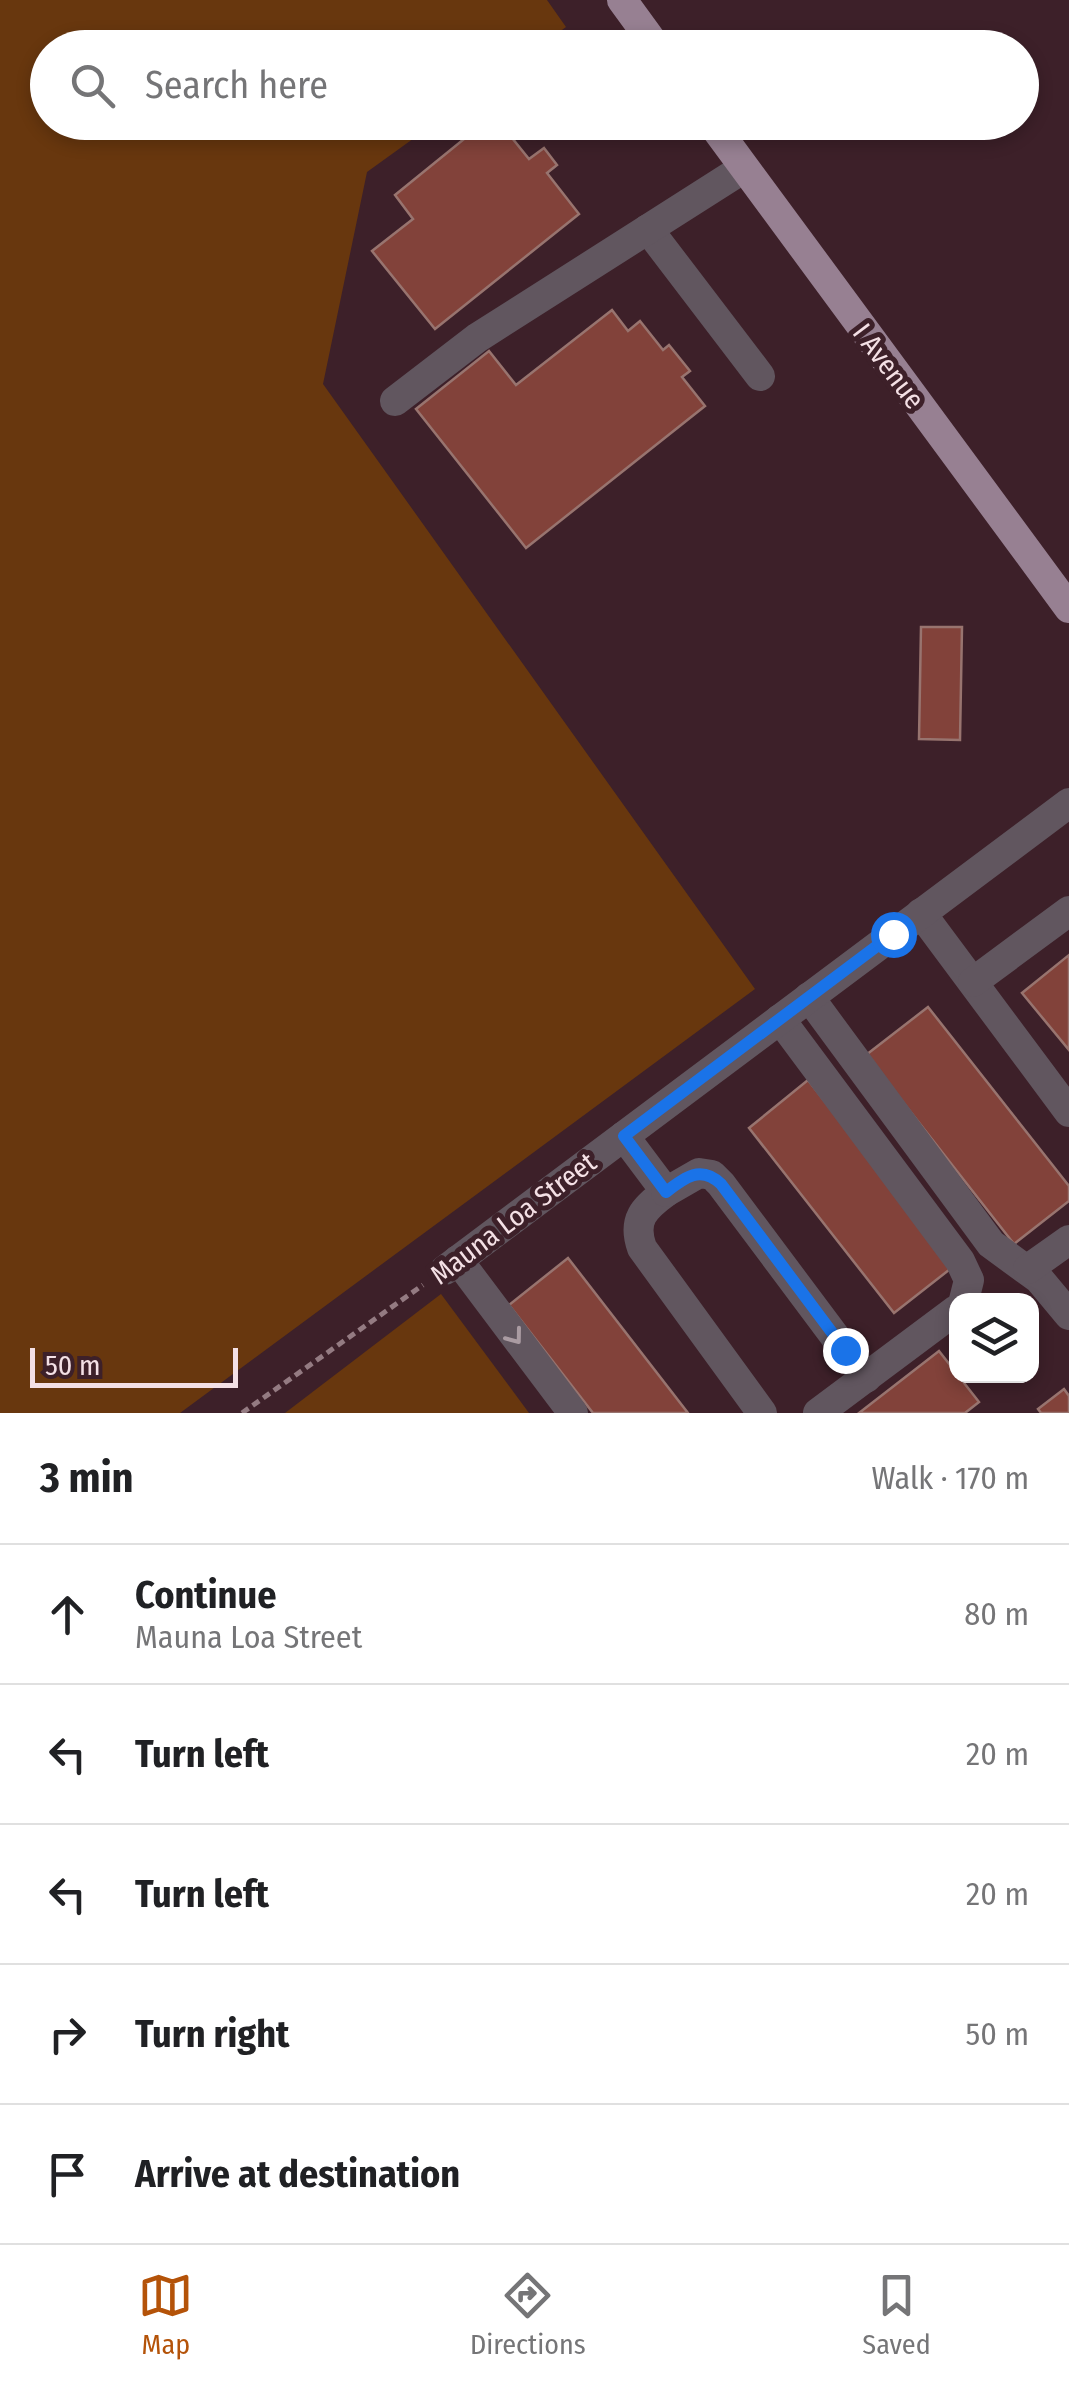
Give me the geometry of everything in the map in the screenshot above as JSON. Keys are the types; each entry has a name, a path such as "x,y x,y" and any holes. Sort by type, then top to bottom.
{"main road":[{"path":"622,0 644,30"},
{"name":"I Avenue","path":"724,140 1069,608"}],"street":[{"path":"395,401 477,338 744,168"},
{"path":"648,229 760,376"},
{"name":"Mauna Loa Street","path":"452,1265 1069,802"},
{"path":"973,982 1069,911"},
{"path":"922,913 1069,1112"},
{"path":"809,998 990,1244 1002,1257 1028,1269 1069,1315"},
{"path":"780,1019 960,1261 969,1280 966,1293"},
{"path":"624,1136 666,1192"},
{"path":"762,1413 642,1248 636,1234 639,1217 666,1192 699,1173 712,1176 721,1184 866,1378"},
{"path":"1028,1269 1069,1240"},
{"path":"452,1265 573,1413"},
{"path":"818,1413 949,1315"}],"path":[{"name":"Mauna Loa Street","path":"242,1413 452,1265"}],"shaded area":[{"path":"0,0 547,0 566,27 562,30 30,30 30,140 411,140 367,172 323,384 755,989 180,1413 0,1413"},
{"path":"441,1294 529,1413 285,1413"}],"building":[{"path":"463,140 514,140 529,159 544,148 557,165 547,173 579,214 435,329 372,251 413,219 395,195"},
{"path":"612,310 628,331 640,321 663,350 669,345 690,371 682,377 705,406 526,548 416,409 489,351 516,385"},
{"path":"921,627 962,627 960,740 919,739"},
{"path":"1069,955 1069,1050 1022,993"},
{"path":"928,1007 1069,1186 1069,1201 1014,1244 866,1055"},
{"path":"808,1080 954,1266 894,1313 749,1128"},
{"path":"568,1258 688,1413 593,1413 509,1305"},
{"path":"939,1351 949,1364 949,1383 964,1383 979,1402 965,1413 859,1413"},
{"path":"1064,1389 1069,1396 1069,1413 1041,1413 1038,1409"}],"route":[{"path":"845,1350 721,1184 712,1176 699,1173 686,1177 666,1192 624,1136 893,934"}]}
